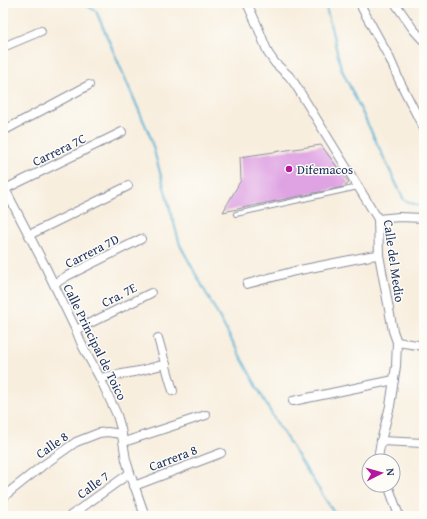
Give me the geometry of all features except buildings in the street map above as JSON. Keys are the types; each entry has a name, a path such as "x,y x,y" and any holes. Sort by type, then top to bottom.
{"street":[{"name":"Calle del Medio","path":"247,3 268,53 275,63 295,84 378,219 379,255 393,330 397,342 390,406 379,453"},
{"path":"361,3 362,8 390,59 424,129"},
{"path":"395,3 413,29 424,41"},
{"path":"3,47 40,31"},
{"path":"3,131 89,85"},
{"name":"Carrera 7C","path":"4,188 122,132"},
{"path":"29,235 128,186"},
{"name":"Calle Principal de Toico","path":"4,188 54,284 82,345 100,378 117,415 123,438 126,460 145,516"},
{"path":"378,219 399,217 424,218"},
{"name":"Carrera 7D","path":"54,284 141,239"},
{"path":"247,284 295,271 379,255"},
{"name":"Cra. 7E","path":"76,330 151,293"},
{"path":"158,338 173,391"},
{"path":"397,342 424,346"},
{"path":"100,378 139,371 166,364"},
{"path":"292,401 394,380"},
{"name":"Calle 8","path":"3,497 42,466 76,442 98,433 108,432 123,438 206,415"},
{"path":"381,441 424,443"},
{"name":"Carrera 8","path":"134,486 221,453"},
{"name":"Calle 7","path":"70,516 130,473"},
{"path":"391,493 399,516"}],"lane":[{"path":"236,214 359,187"}],"waterway":[{"path":"82,3 96,11 150,136 180,245 275,420 336,516"},
{"path":"325,3 341,68 404,200 424,208"}],"place":[{"name":"Difemacos","path":"289,169"}]}
